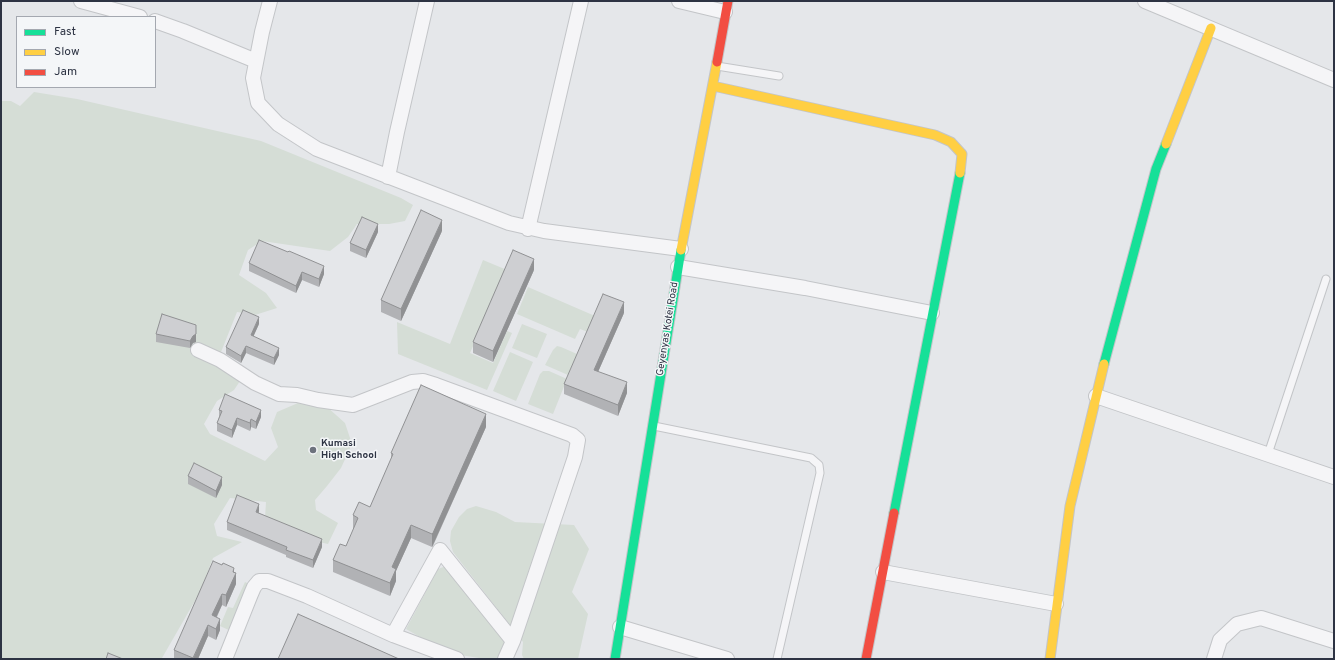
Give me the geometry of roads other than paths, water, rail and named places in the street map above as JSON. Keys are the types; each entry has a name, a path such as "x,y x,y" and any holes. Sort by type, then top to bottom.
{"street":[{"path":"81,1 136,16"},
{"path":"270,1 253,78 258,103 278,124 317,149 509,223 528,228 682,249"},
{"path":"388,176 427,1"},
{"path":"528,228 581,1"},
{"path":"680,1 726,7"},
{"path":"1145,1 1334,80"},
{"name":"Geyenyas Kotei Road","path":"615,659 678,267 717,66 726,7"},
{"path":"156,21 256,61"},
{"path":"1050,659 1070,506 1096,396 1156,169 1211,28"},
{"path":"713,86 936,135 951,142 962,154 959,179 866,659"},
{"path":"678,267 805,288 932,313"},
{"path":"198,350 220,360 255,384 279,394 297,394 318,400 353,405 412,382 423,382 458,392 572,435 578,440 576,457 513,641 505,659"},
{"path":"1096,396 1334,477"},
{"path":"393,635 440,550 513,641"},
{"path":"883,572 1056,604"},
{"path":"225,659 250,594 259,581 268,581 307,596 393,635 457,659"},
{"path":"1214,659 1220,640 1237,624 1261,618 1334,641"},
{"path":"620,627 727,659"}],"lane":[{"path":"717,66 779,76"},
{"path":"1268,454 1326,279"},
{"path":"652,426 811,458 819,465 820,473 778,659"}],"place":[{"name":"Kumasi High School","path":"313,450"}]}
